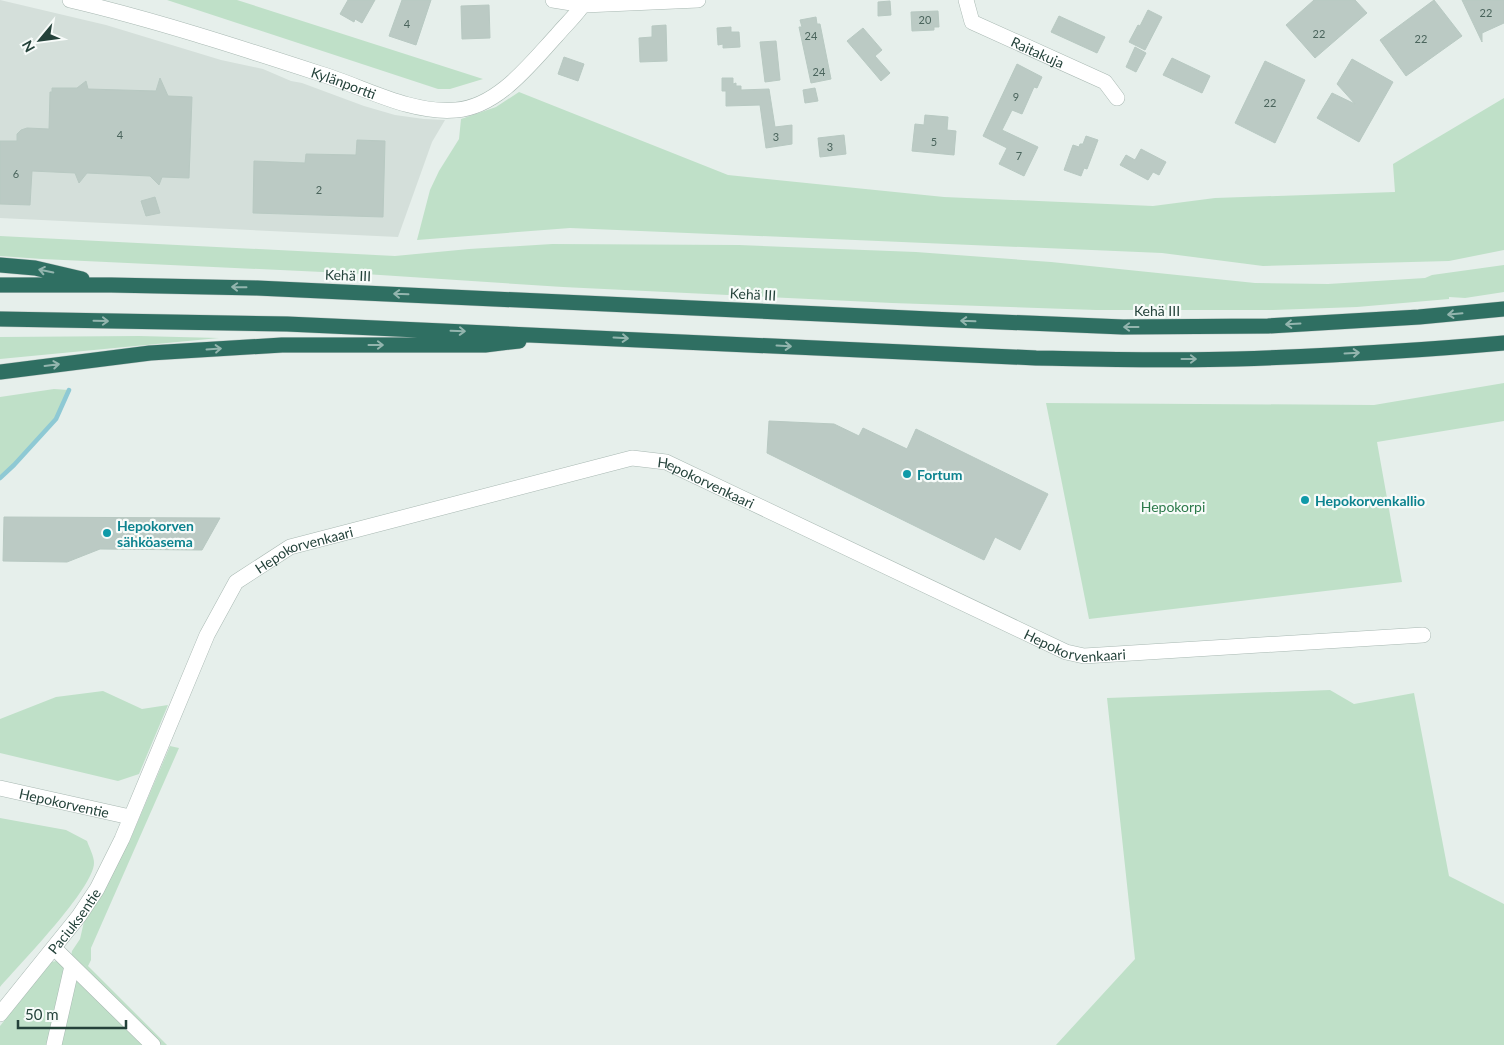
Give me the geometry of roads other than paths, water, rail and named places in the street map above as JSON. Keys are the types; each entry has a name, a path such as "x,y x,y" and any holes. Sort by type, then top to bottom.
{"highway":[{"path":"0,265 35,268 111,285"},
{"name":"Kehä III","path":"0,285 111,285 286,289 1123,327 1268,326 1419,317 1504,309"},
{"path":"0,320 287,324 1036,358 1134,360 1235,359 1422,350 1504,343"},
{"path":"0,372 168,352 282,344 485,345 573,336"}],"street":[{"name":"Kylänportti","path":"70,0 122,12 215,39 338,79 394,102 430,110 456,110 476,105 494,96 521,74 585,2"},
{"path":"553,0 585,2 698,0"},
{"name":"Raitakuja","path":"966,0 972,22 1105,82 1117,98"},
{"name":"Hepokorvenkaari","path":"130,817 207,635 236,582 290,547 632,458 666,462 1058,648 1084,656 1423,635"},
{"name":"Hepokorventie","path":"0,788 130,817"},
{"name":"Paciuksentie","path":"0,1014 79,916 97,889 114,856 130,817"},
{"path":"54,948 153,1045"},
{"path":"54,1045 72,966"}],"waterway":[{"path":"0,478 56,419 69,390"}],"place":[{"name":"Fortum","path":"907,474"},
{"name":"Hepokorvenkallio","path":"1305,500"},
{"name":"Hepokorven sähköasema","path":"107,533"}],"park label":[{"name":"Hepokorpi","path":"1173,506"}]}
